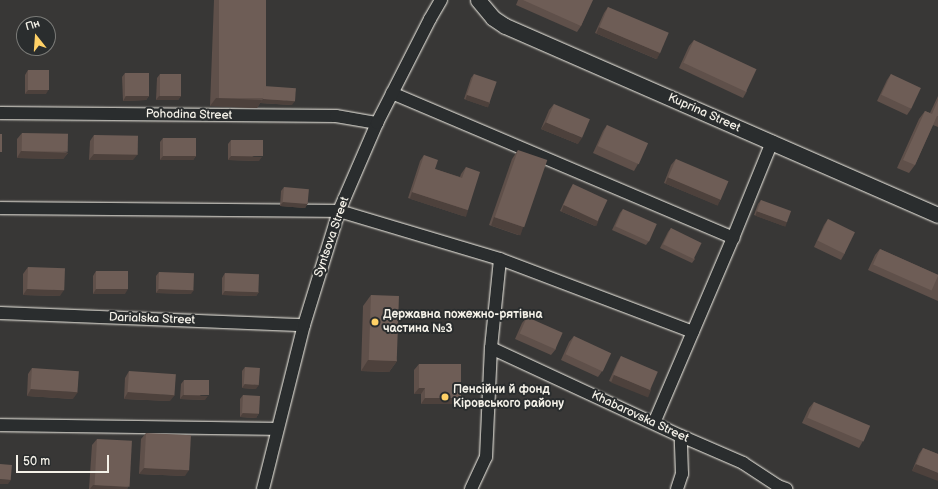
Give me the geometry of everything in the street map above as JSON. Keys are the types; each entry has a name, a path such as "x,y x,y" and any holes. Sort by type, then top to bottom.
{"main road":[{"name":"Kuprina Street","path":"478,0 493,18 505,26 938,215"}],"street":[{"name":"Syntsova Street","path":"263,489 304,325 339,211 377,123 441,0"},
{"path":"392,93 734,238"},
{"name":"Pohodina Street","path":"0,113 336,116 377,123"},
{"path":"654,423 734,238 772,142"},
{"path":"0,208 339,211 500,259 693,332"},
{"path":"471,489 486,457 491,348 500,259"},
{"name":"Darialska Street","path":"0,313 304,325"},
{"name":"Khabarovska Street","path":"491,348 743,463 778,486 786,489"},
{"path":"0,426 277,429"},
{"path":"678,489 682,474 681,436"}],"building":[{"path":"219,0 266,0 266,98 219,98"},
{"path":"523,0 593,0 581,26"},
{"path":"608,7 669,33 660,53 599,27"},
{"path":"694,40 757,69 746,92 683,63"},
{"path":"28,70 49,70 49,90 28,90"},
{"path":"125,73 149,73 149,96 125,96"},
{"path":"160,74 181,74 181,96 160,96"},
{"path":"474,74 497,82 490,103 467,95"},
{"path":"891,74 921,88 911,109 881,95"},
{"path":"264,86 296,88 295,101 263,99"},
{"path":"938,100 938,116 915,165 903,160 925,111 932,114"},
{"path":"554,104 590,119 582,138 546,122"},
{"path":"607,125 648,143 639,164 598,146"},
{"path":"22,133 68,134 68,152 22,151"},
{"path":"0,134 2,134 2,152 0,152"},
{"path":"94,135 138,136 138,155 94,154"},
{"path":"163,138 196,138 196,156 163,156"},
{"path":"231,140 263,140 263,156 231,156"},
{"path":"518,150 547,160 524,227 495,217"},
{"path":"424,155 438,160 435,169 462,178 466,167 480,172 468,210 412,192"},
{"path":"676,159 728,181 721,200 668,177"},
{"path":"573,184 607,200 598,221 563,205"},
{"path":"284,187 309,189 308,204 283,202"},
{"path":"761,200 791,211 787,222 757,211"},
{"path":"623,209 657,224 649,241 615,226"},
{"path":"828,219 855,232 844,254 817,241"},
{"path":"671,228 702,243 694,259 663,244"},
{"path":"880,249 938,275 932,291 873,265"},
{"path":"28,267 65,268 64,290 27,289"},
{"path":"96,271 128,271 128,289 96,289"},
{"path":"159,272 194,273 193,290 158,289"},
{"path":"225,273 259,274 258,292 224,291"},
{"path":"371,295 399,296 397,361 369,360"},
{"path":"527,317 563,333 555,349 520,333"},
{"path":"574,336 611,353 603,371 566,354"},
{"path":"621,356 658,372 650,390 613,374"},
{"path":"419,364 461,364 461,398 425,398 425,388 419,388"},
{"path":"245,367 260,368 259,385 244,384"},
{"path":"32,368 79,371 77,392 31,389"},
{"path":"129,371 176,374 174,395 128,392"},
{"path":"184,380 209,380 209,395 184,395"},
{"path":"243,395 260,396 259,414 242,413"},
{"path":"814,402 870,426 864,441 807,418"},
{"path":"146,433 191,435 189,470 144,468"},
{"path":"97,439 132,441 130,487 95,485"},
{"path":"923,448 938,454 938,473 916,464"},
{"path":"0,464 12,465 11,480 0,479"}],"place":[{"name":"Державна пожежно-рятівна частина №3","path":"375,322"},
{"name":"Пенсійни й фонд Кіровського району","path":"445,397"}]}
